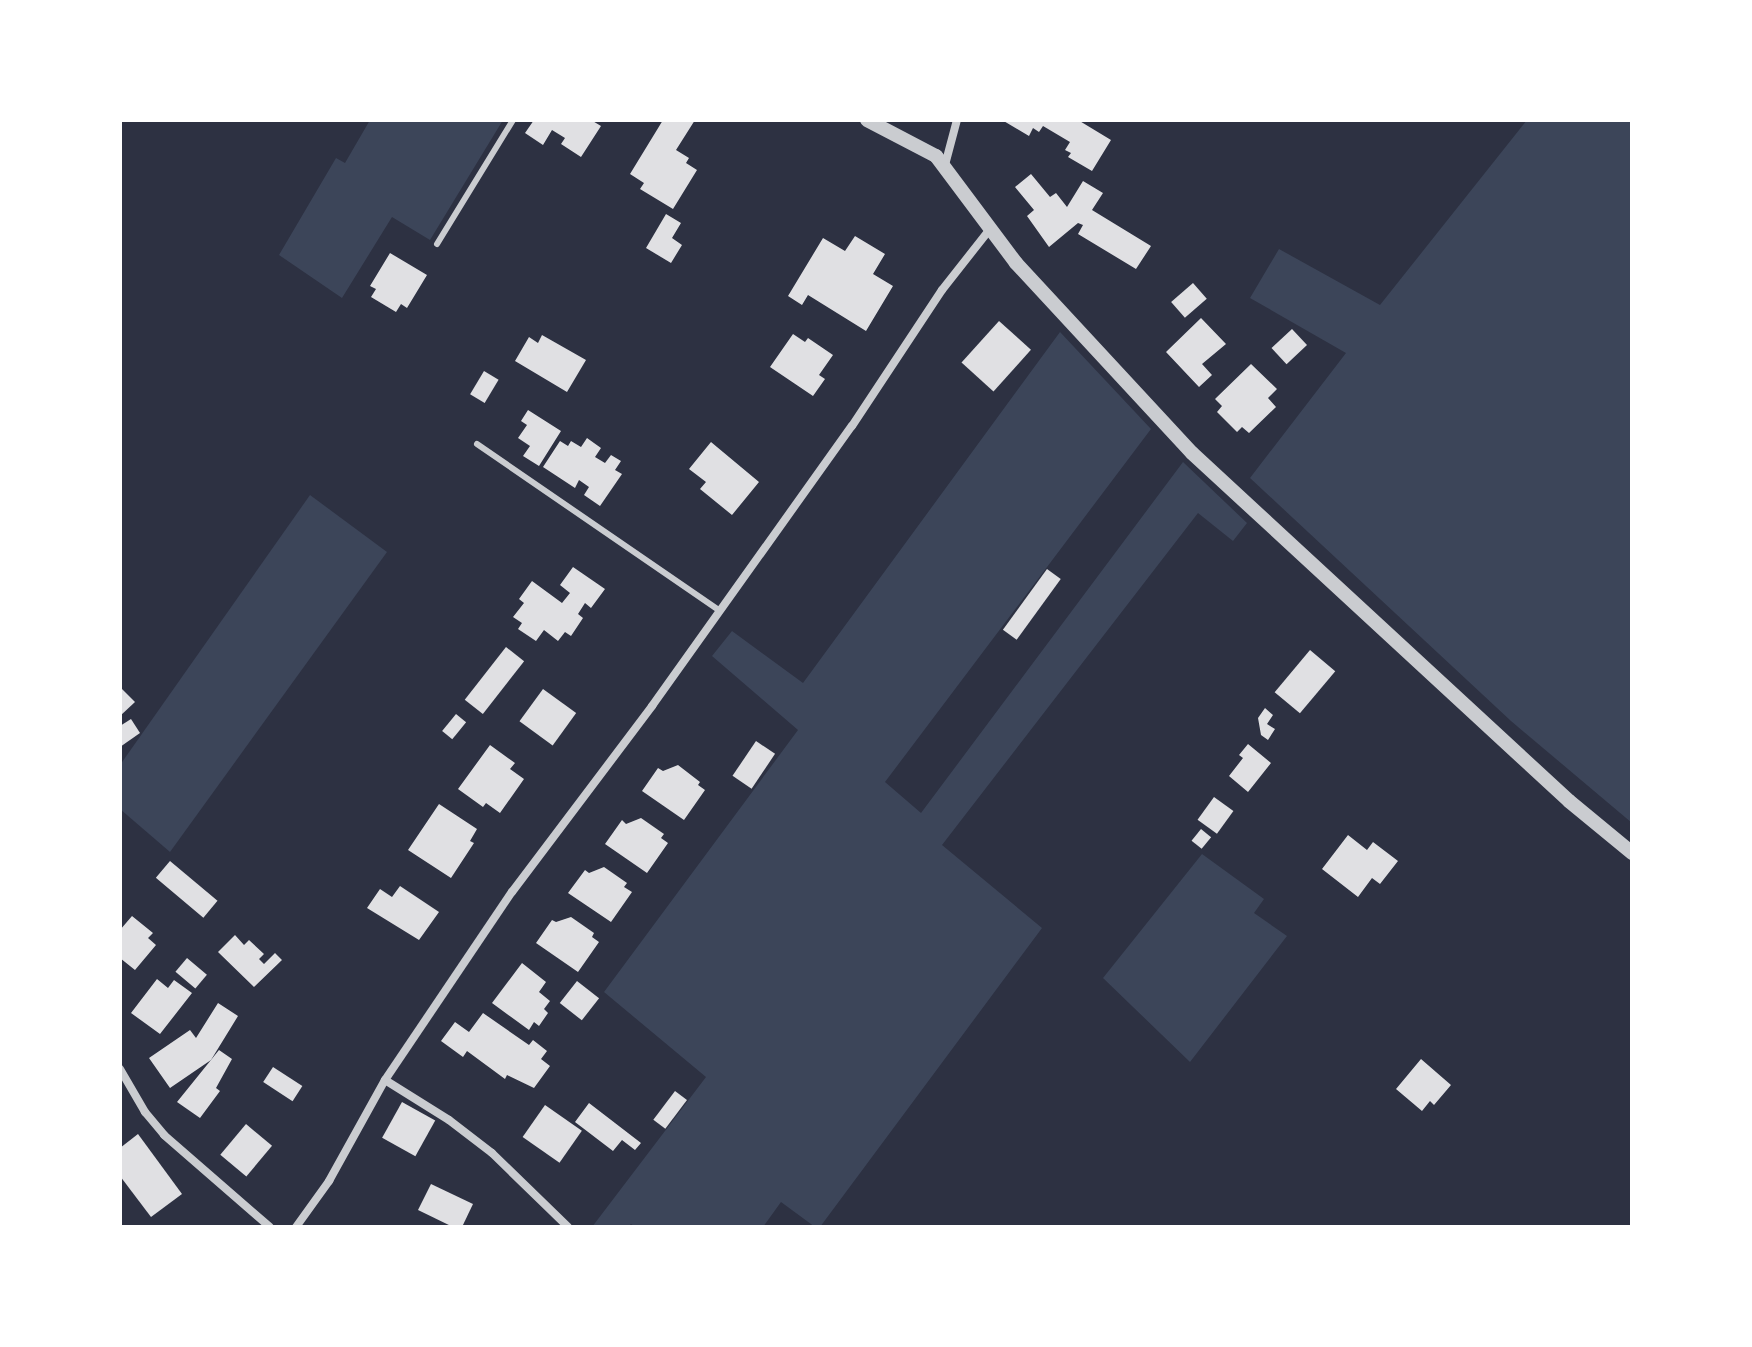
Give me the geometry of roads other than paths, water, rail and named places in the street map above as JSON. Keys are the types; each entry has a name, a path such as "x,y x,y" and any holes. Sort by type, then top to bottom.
{"street":[{"path":"867,120 924,148 945,165 990,229 1051,303 1192,453 1569,801 1632,853"},
{"path":"945,165 957,120"},
{"path":"296,1227 329,1181 385,1080 512,892 720,611 852,426 942,290 990,229"},
{"path":"120,1069 145,1112 164,1135 270,1227"},
{"path":"385,1080 449,1120 492,1153 568,1227"}],"lane":[{"path":"437,244 513,120"},
{"path":"477,444 720,611"}]}
